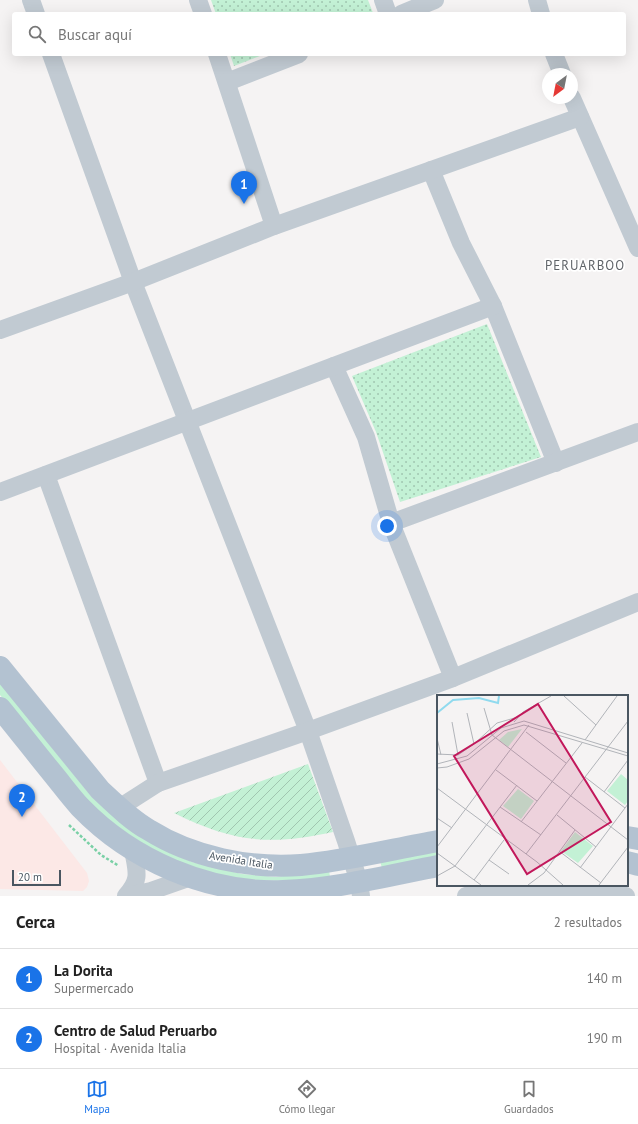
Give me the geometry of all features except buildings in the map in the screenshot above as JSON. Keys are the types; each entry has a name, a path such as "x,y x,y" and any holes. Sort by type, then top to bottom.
{"main road":[{"name":"Avenida Italia","path":"0,667 100,790 119,808 148,830 171,842 224,859 279,865 300,865 437,841"},
{"path":"0,708 79,806 96,822 133,850 191,877 242,889 262,891 283,891 324,887 360,889 437,866"},
{"path":"628,837 638,839"},
{"path":"628,862 638,865"}],"street":[{"path":"31,0 35,12"},
{"path":"198,0 202,12"},
{"path":"382,0 387,12"},
{"path":"406,12 435,0"},
{"path":"537,0 540,12"},
{"path":"52,56 133,282 308,731 351,856 360,889"},
{"path":"218,56 274,226"},
{"path":"227,82 294,56"},
{"path":"555,56 560,68"},
{"path":"575,104 638,248"},
{"path":"0,330 133,282 274,226 580,117"},
{"path":"431,170 461,243 494,306 556,463"},
{"path":"0,492 494,306"},
{"path":"334,366 366,437 391,523 453,678"},
{"path":"391,523 638,432"},
{"path":"46,475 158,783"},
{"path":"119,808 158,783 308,731 453,678 638,602"},
{"path":"126,896 134,886 138,875 133,850"},
{"path":"126,896 155,894 191,877"},
{"path":"466,896 483,894 607,893 626,896"}],"shaded area":[{"path":"0,760 87,873 89,881 87,887 83,891 0,889"}],"green space":[{"path":"211,0 368,0 373,12 215,12"},
{"path":"231,56 260,56 234,66"},
{"path":"487,324 541,457 400,502 376,432 352,376"},
{"path":"0,683 91,796 120,822 158,847 192,862 242,874 276,877 329,870 330,877 294,880 261,880 229,876 199,869 169,857 141,842 113,823 79,793 0,695"},
{"path":"308,764 333,832 290,839 252,839 214,830 174,813"},
{"path":"437,850 437,858 382,868 380,861"}],"place":[{"name":"La Dorita","path":"244,204"},
{"name":"Centro de Salud Peruarbo","path":"22,817"}],"district":[{"name":"PERUARBOO","path":"585,265"}]}
